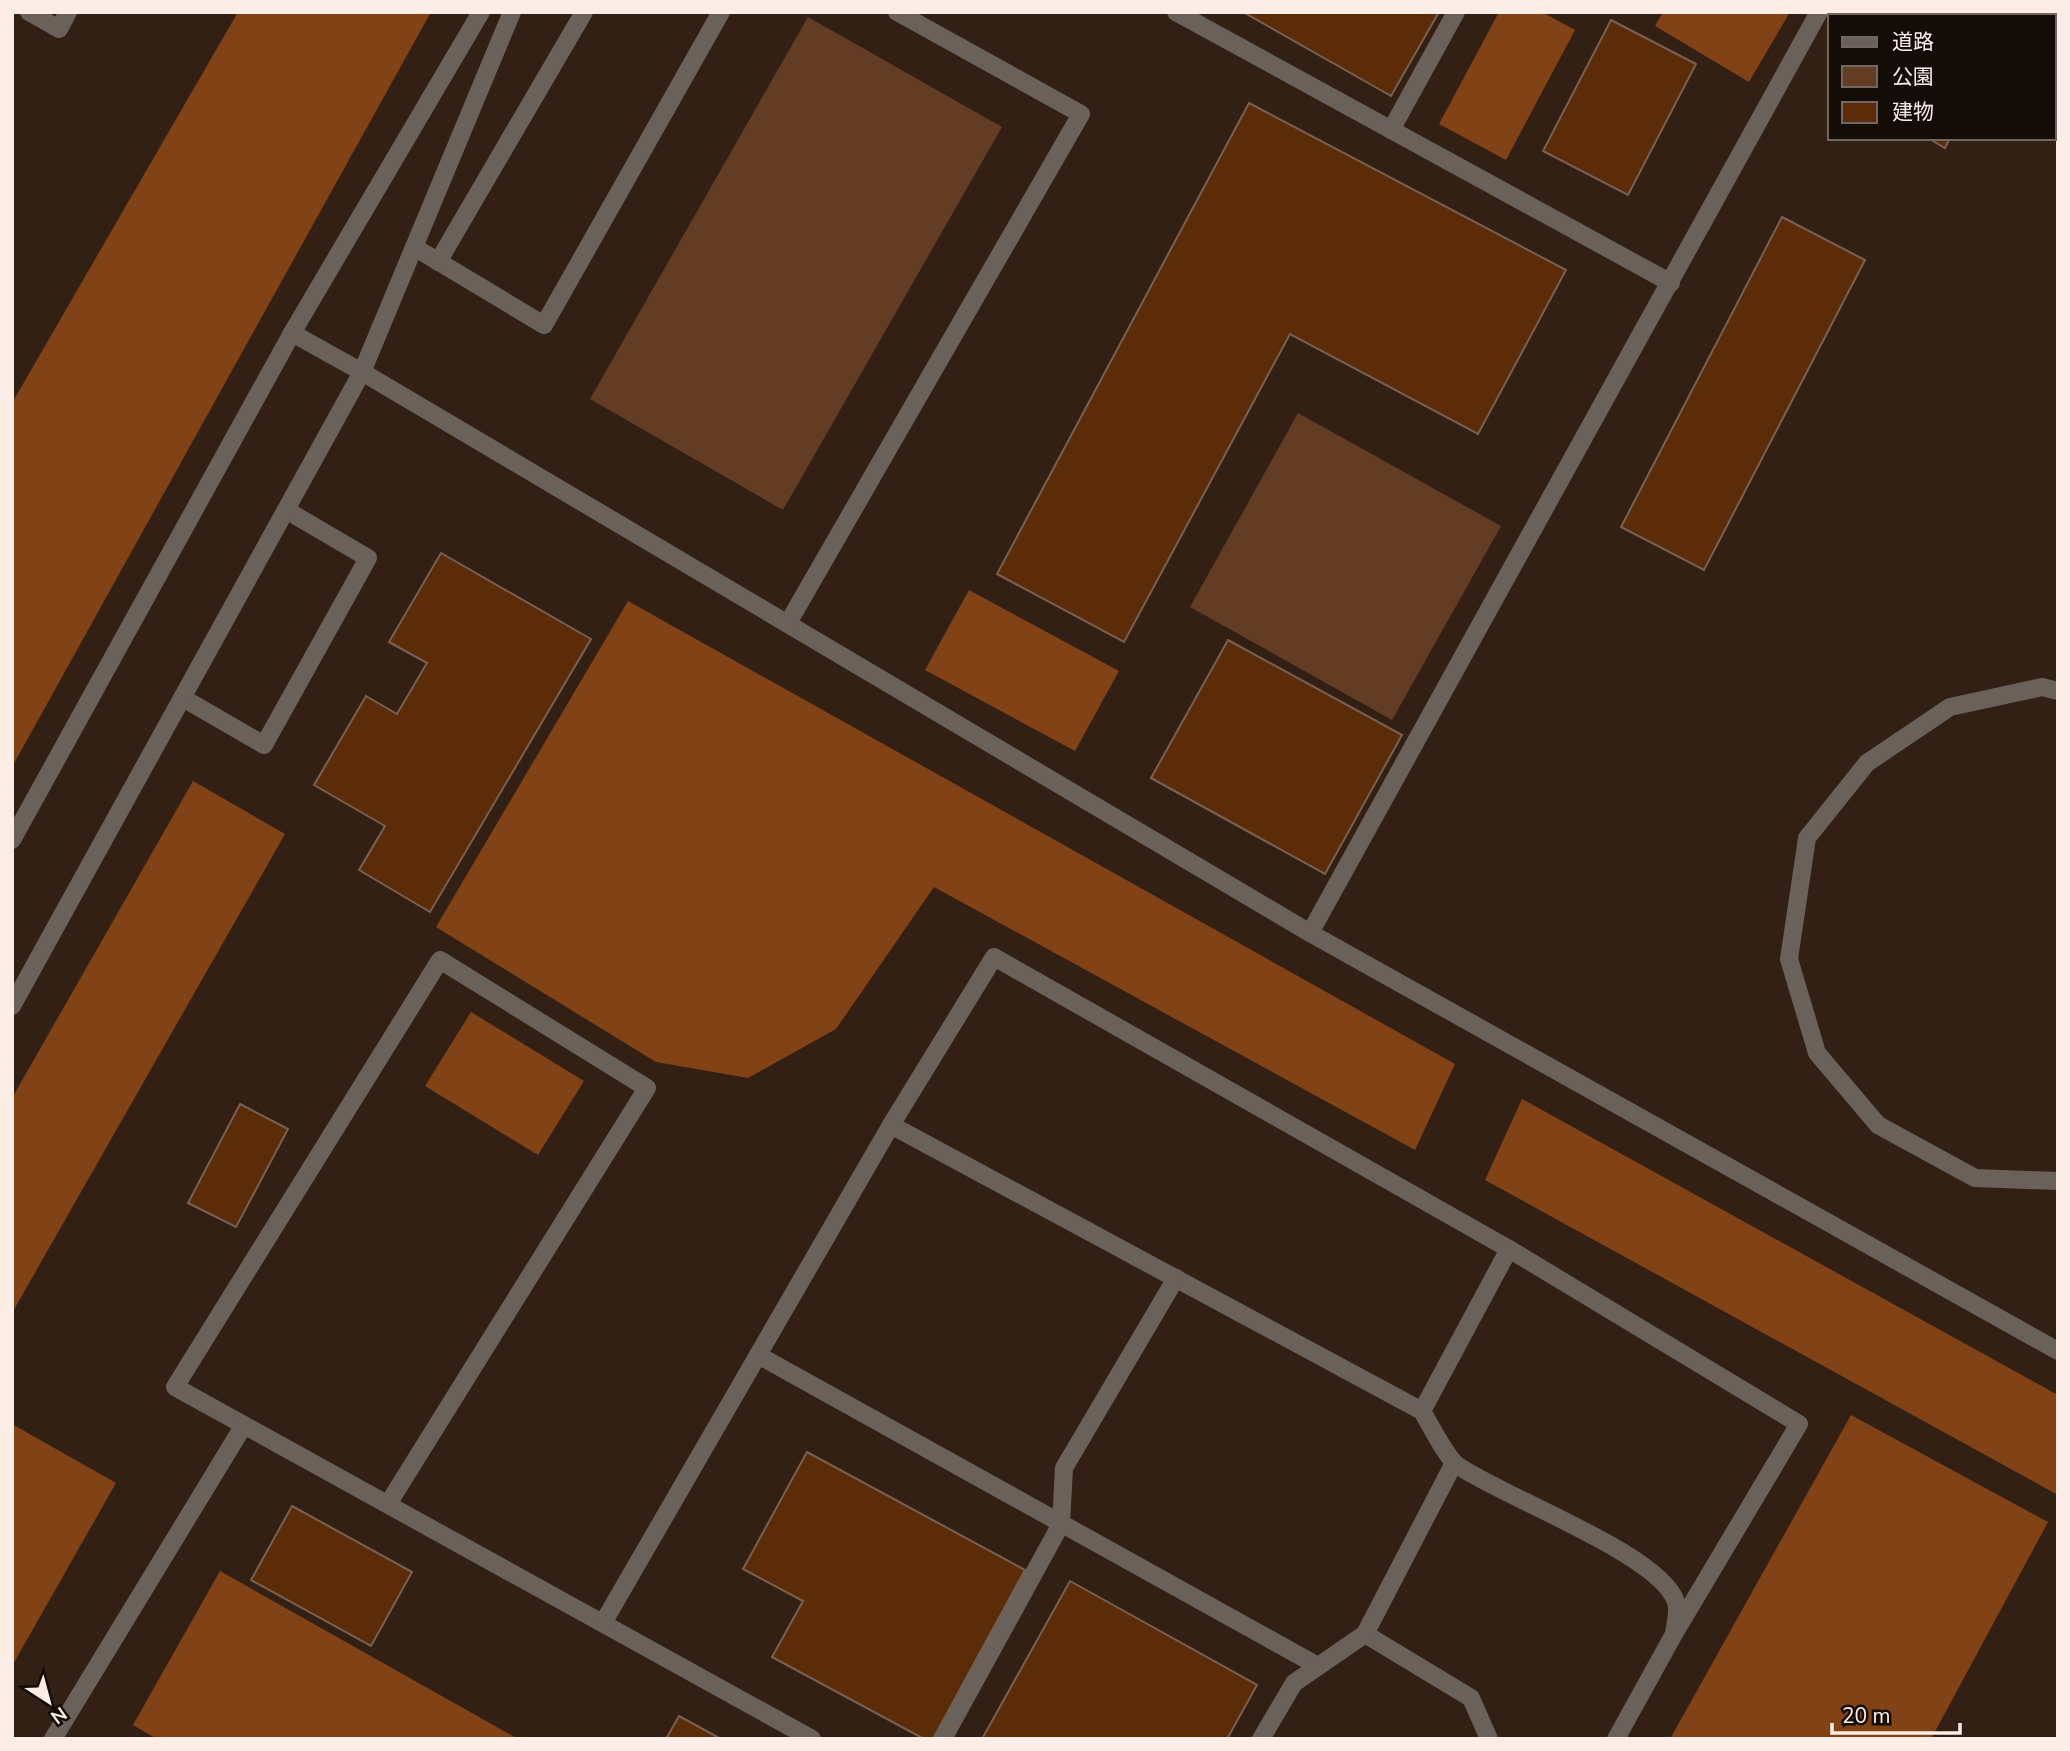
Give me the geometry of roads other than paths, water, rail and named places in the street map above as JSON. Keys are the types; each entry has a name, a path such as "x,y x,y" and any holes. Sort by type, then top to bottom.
{"lane":[{"path":"29,12 59,29 68,12"},
{"path":"12,840 292,333 481,12"},
{"path":"12,1006 362,372 512,12"},
{"path":"438,262 584,12"},
{"path":"414,247 544,325 721,12"},
{"path":"788,623 1081,114 897,12"},
{"path":"1176,12 1671,283"},
{"path":"1391,130 1456,12"},
{"path":"1310,933 1819,12"},
{"path":"292,333 1310,933 2058,1351"},
{"path":"183,698 264,745 368,558 286,510"},
{"path":"2058,691 2042,687 1950,707 1867,763 1807,838 1789,959 1817,1053 1878,1125 1975,1178 2058,1181"},
{"path":"603,1623 891,1125 994,957 1509,1249 1799,1424 1674,1634 1616,1739"},
{"path":"388,1504 648,1088 440,960 175,1387 812,1739"},
{"path":"891,1125 1422,1411 1454,1463 1650,1569 1670,1589 1677,1604 1674,1634"},
{"path":"1422,1411 1509,1249"},
{"path":"943,1739 1061,1524 1064,1468 1176,1278"},
{"path":"758,1355 1318,1666"},
{"path":"53,1739 244,1425"},
{"path":"1261,1739 1294,1683 1366,1634 1454,1463"},
{"path":"1366,1634 1471,1698 1489,1739"}]}
